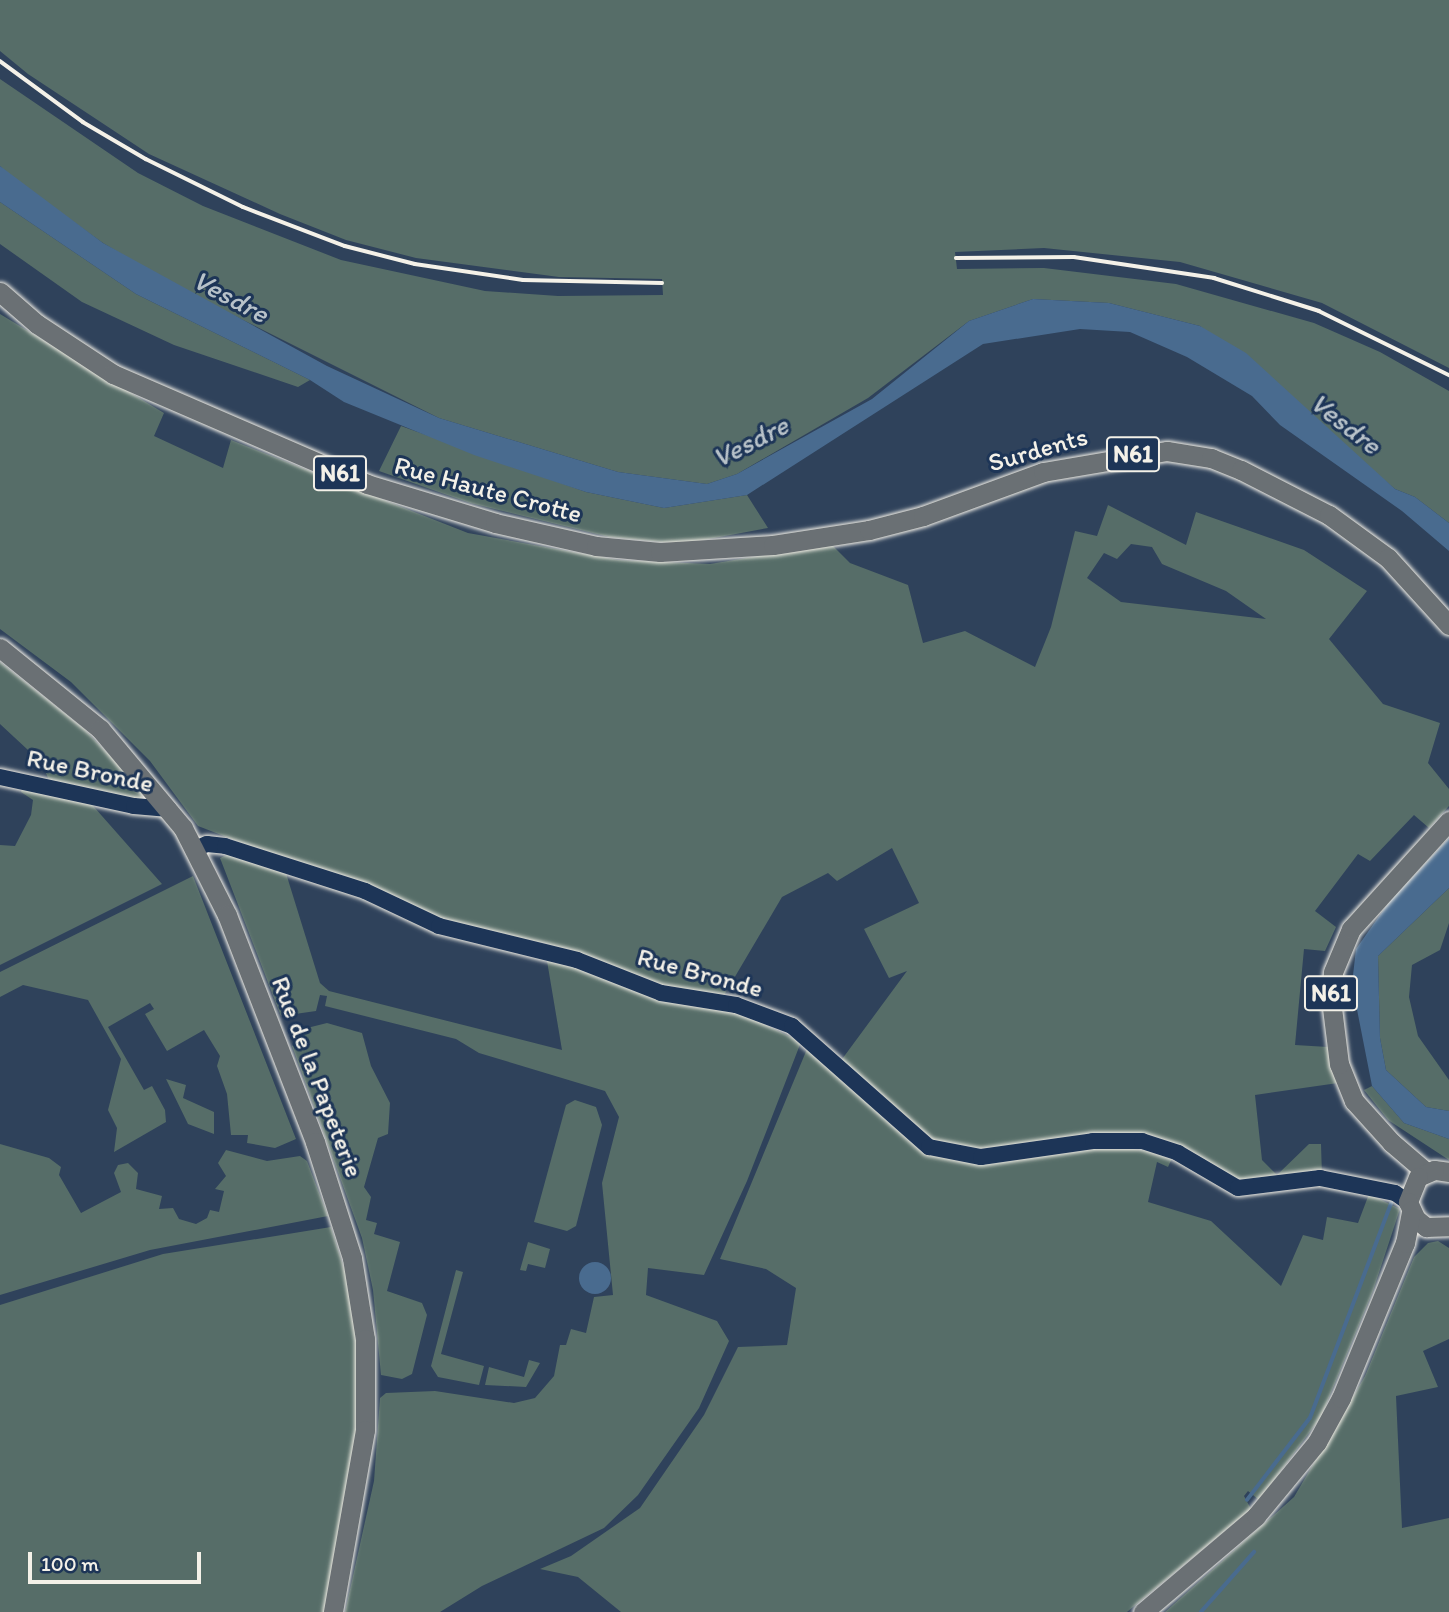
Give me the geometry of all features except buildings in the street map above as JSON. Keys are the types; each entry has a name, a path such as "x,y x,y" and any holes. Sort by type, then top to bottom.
{"main road":[{"name":"Rue Haute Crotte","path":"0,292 37,324 113,374 368,484 495,523 596,546 660,552 717,550"},
{"name":"Surdents","path":"717,550 869,530 923,516 1043,471 1167,451 1231,466 1329,515 1388,558 1449,625"},
{"name":"Rue de la Papeterie","path":"0,648 100,729 169,808 195,849 227,915 315,1142 346,1237 361,1304 365,1430 333,1612"},
{"name":"N61","path":"1426,1172 1392,1143 1354,1101 1339,1064 1331,1000 1333,972 1351,929 1449,821"},
{"path":"1143,1612 1256,1516 1304,1462 1341,1398 1405,1243 1412,1184 1426,1172 1449,1172"},
{"path":"1410,1207 1444,1229"},
{"path":"1405,1243 1444,1229"}],"street":[{"name":"Rue Bronde","path":"0,777 134,806 169,808"},
{"name":"Rue Bronde","path":"195,849 207,844 225,846 365,891 439,926 577,960 661,993 736,1005 792,1026 929,1147 981,1157 1093,1141 1142,1141 1178,1153 1238,1188 1321,1178 1395,1193 1410,1207"}],"green space":[{"path":"0,0 1449,0 1449,368 1322,303 1180,262 1044,248 955,252 957,269 1044,268 1176,284 1314,323 1380,352 1449,391 1449,523 1415,497 1395,489 1200,326 1109,303 1033,299 969,321 868,398 737,474 707,484 618,472 439,418 175,286 103,243 14,179 0,166 0,79 138,173 203,206 341,260 485,291 558,296 663,295 662,279 559,277 416,258 346,240 280,214 149,154 28,74 0,51"},
{"path":"0,202 136,294 310,380 298,387 174,345 82,302 0,244"},
{"path":"0,314 164,413 154,436 223,468 231,440 468,533 618,560 710,564 831,544 850,563 908,585 923,643 965,631 1035,667 1051,627 1075,531 1097,536 1108,505 1186,545 1196,512 1304,550 1367,591 1329,639 1383,704 1440,723 1428,763 1449,789 1449,806 1429,828 1414,815 1370,861 1358,854 1315,911 1336,927 1325,951 1304,949 1295,1045 1328,1047 1338,1083 1255,1095 1262,1160 1277,1175 1309,1144 1321,1144 1322,1176 1240,1185 1136,1137 989,1152 927,1140 837,1066 907,971 889,978 864,929 919,903 892,848 837,881 828,873 782,897 723,997 659,988 548,944 446,922 198,826 150,761 71,682 0,629","holes":["1131,544 1152,547 1162,564 1226,591 1266,619 1121,602 1087,578 1104,553 1117,559"]},
{"path":"401,426 586,492 664,508 747,495 768,528 682,544 609,537 470,503 379,471"},
{"path":"0,662 84,729 143,790 141,802 50,783 42,763 0,724"},
{"path":"23,786 87,799 162,884 0,965 0,845 15,846 31,815 33,800 21,792"},
{"path":"234,852 285,870 320,983 329,991 562,1050 546,955 722,1004 801,1042 747,1181 704,1275 648,1268 646,1295 717,1321 729,1341 699,1408 638,1495 604,1528 482,1586 440,1612 345,1612 374,1481 380,1398 386,1393 435,1391 514,1403 535,1398 554,1376 560,1345 566,1345 571,1329 586,1333 594,1297 613,1295 602,1183 619,1117 605,1091 479,1053 456,1039 325,1006 327,996 320,995 316,1011 281,1016 220,858"},
{"path":"193,876 296,1139 275,1148 247,1143 248,1135 231,1135 227,1094 217,1066 220,1056 204,1030 167,1051 145,1014 154,1009 150,1003 108,1027 144,1090 152,1086 165,1110 166,1122 114,1152 117,1128 108,1110 121,1059 88,1000 23,985 0,997 0,972"},
{"path":"1449,888 1449,923 1440,950 1412,965 1409,997 1418,1036 1449,1080 1449,1111 1426,1107 1386,1070 1380,1038 1378,956"},
{"path":"327,1023 362,1033 371,1066 390,1103 388,1134 378,1138 364,1187 371,1197 366,1220 377,1223 374,1234 400,1242 387,1291 422,1303 427,1315 412,1374 402,1379 381,1375 373,1290 362,1238 292,1046 303,1042 299,1030"},
{"path":"807,1049 929,1153 1092,1144 1174,1154 1168,1167 1157,1162 1148,1202 1211,1221 1281,1286 1303,1235 1323,1240 1327,1217 1358,1223 1369,1194 1400,1209 1373,1291 1321,1417 1259,1500 1248,1491 1244,1496 1251,1509 1127,1612 621,1612 578,1577 540,1569 571,1556 640,1508 704,1415 738,1347 787,1345 796,1288 766,1269 720,1259"},
{"path":"166,1079 186,1085 183,1098 214,1112 214,1134 188,1124"},
{"path":"1372,1086 1404,1123 1449,1139 1449,1160 1388,1120 1364,1090"},
{"path":"575,1100 596,1107 602,1125 576,1226 567,1231 534,1222 566,1105"},
{"path":"0,1144 49,1158 61,1167 59,1175 81,1213 121,1192 114,1173 118,1165 128,1163 138,1173 136,1189 162,1196 159,1209 173,1208 179,1219 196,1224 207,1218 210,1210 219,1212 224,1191 215,1189 226,1176 218,1163 226,1150 267,1161 300,1156 307,1161 328,1216 150,1250 0,1295"},
{"path":"331,1227 353,1297 359,1386 358,1429 324,1612 0,1612 0,1305 163,1254"},
{"path":"1438,1241 1449,1248 1449,1339 1423,1351 1438,1387 1396,1396 1402,1528 1449,1518 1449,1612 1165,1612 1294,1497 1365,1376 1414,1257 1428,1243"},
{"path":"528,1242 550,1249 545,1268 528,1264 526,1271 520,1270"},
{"path":"456,1270 463,1272 441,1354 484,1366 479,1385 438,1377 431,1366"},
{"path":"529,1360 540,1363 526,1387 485,1385 489,1367 524,1377"}],"water":[{"path":"0,166 103,243 327,366 439,418 618,472 707,484 737,474 872,399 969,321 1033,299 1109,303 1200,326 1246,353 1395,489 1415,497 1449,523 1449,551 1402,511 1280,425 1252,396 1187,357 1130,332 1080,329 983,344 747,495 664,508 586,492 474,455 344,402 310,380 136,294 0,202"},
{"path":"1449,838 1449,888 1378,956 1380,1038 1386,1070 1426,1107 1449,1111 1449,1139 1404,1123 1372,1086 1352,984 1356,949 1389,902"},
{"path":"595,1262 606,1267 611,1278 606,1289 595,1294 584,1289 579,1278 584,1267"}],"waterway":[{"path":"1247,1500 1310,1418 1391,1204"},
{"path":"1201,1612 1254,1552"}],"railway":[{"path":"0,61 83,122 146,159 243,207 345,246 415,264 523,280 662,283"},
{"path":"956,258 1074,257 1214,278 1319,311 1449,375"}],"water label":[{"name":"Vesdre","path":"231,296"},
{"name":"Vesdre","path":"1346,423"},
{"name":"Vesdre","path":"750,441"}]}
